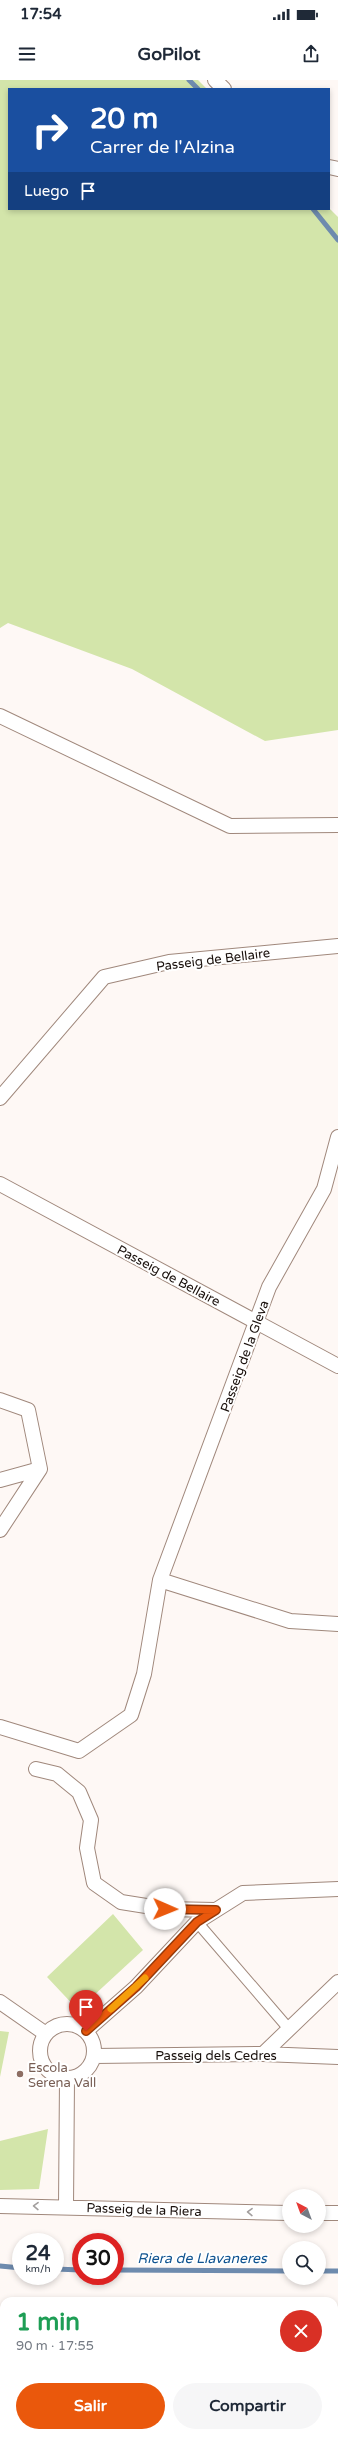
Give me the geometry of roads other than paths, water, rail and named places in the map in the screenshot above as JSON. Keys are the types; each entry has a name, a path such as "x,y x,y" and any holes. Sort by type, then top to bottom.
{"street":[{"path":"215,80 223,88"},
{"path":"0,716 230,826 338,824"},
{"name":"Passeig de Bellaire","path":"0,1098 104,977 169,962 338,946"},
{"name":"Passeig de la Gleva","path":"0,1727 79,1751 131,1715 144,1674 160,1580 269,1287 324,1189 338,1137"},
{"name":"Passeig de Bellaire","path":"0,1184 338,1366"},
{"path":"0,1400 28,1410 40,1469 0,1530"},
{"path":"0,1480 40,1469"},
{"path":"160,1580 290,1621 338,1624"},
{"path":"36,1769 57,1774 79,1792 90,1820 87,1848 94,1883 121,1902 165,1909 216,1910"},
{"path":"86,2031 136,1987 197,1922 243,1893 338,1889"},
{"path":"197,1922 289,2029"},
{"path":"263,2054 338,1982"},
{"path":"0,2002 46,2034"},
{"path":"67,2024 77,2026 86,2031 95,2046 95,2056 90,2066 84,2073 67,2079 58,2077 48,2071 43,2064 40,2046 46,2034 57,2026 67,2024"},
{"name":"Passeig dels Cedres","path":"95,2056 263,2054 338,2057"},
{"path":"66,2207 67,2079"},
{"name":"Passeig de la Riera","path":"0,2206 282,2213"},
{"path":"326,2213 338,2213"}],"waterway":[{"path":"189,80 197,88"},
{"path":"314,210 338,240"},
{"name":"Riera de Llavaneres","path":"0,2266 12,2267"},
{"name":"Riera de Llavaneres","path":"64,2269 72,2270"},
{"name":"Riera de Llavaneres","path":"124,2270 282,2271"},
{"name":"Riera de Llavaneres","path":"326,2271 338,2271"}],"place":[{"name":"Escola Serena Vall","path":"20,2074"}]}
